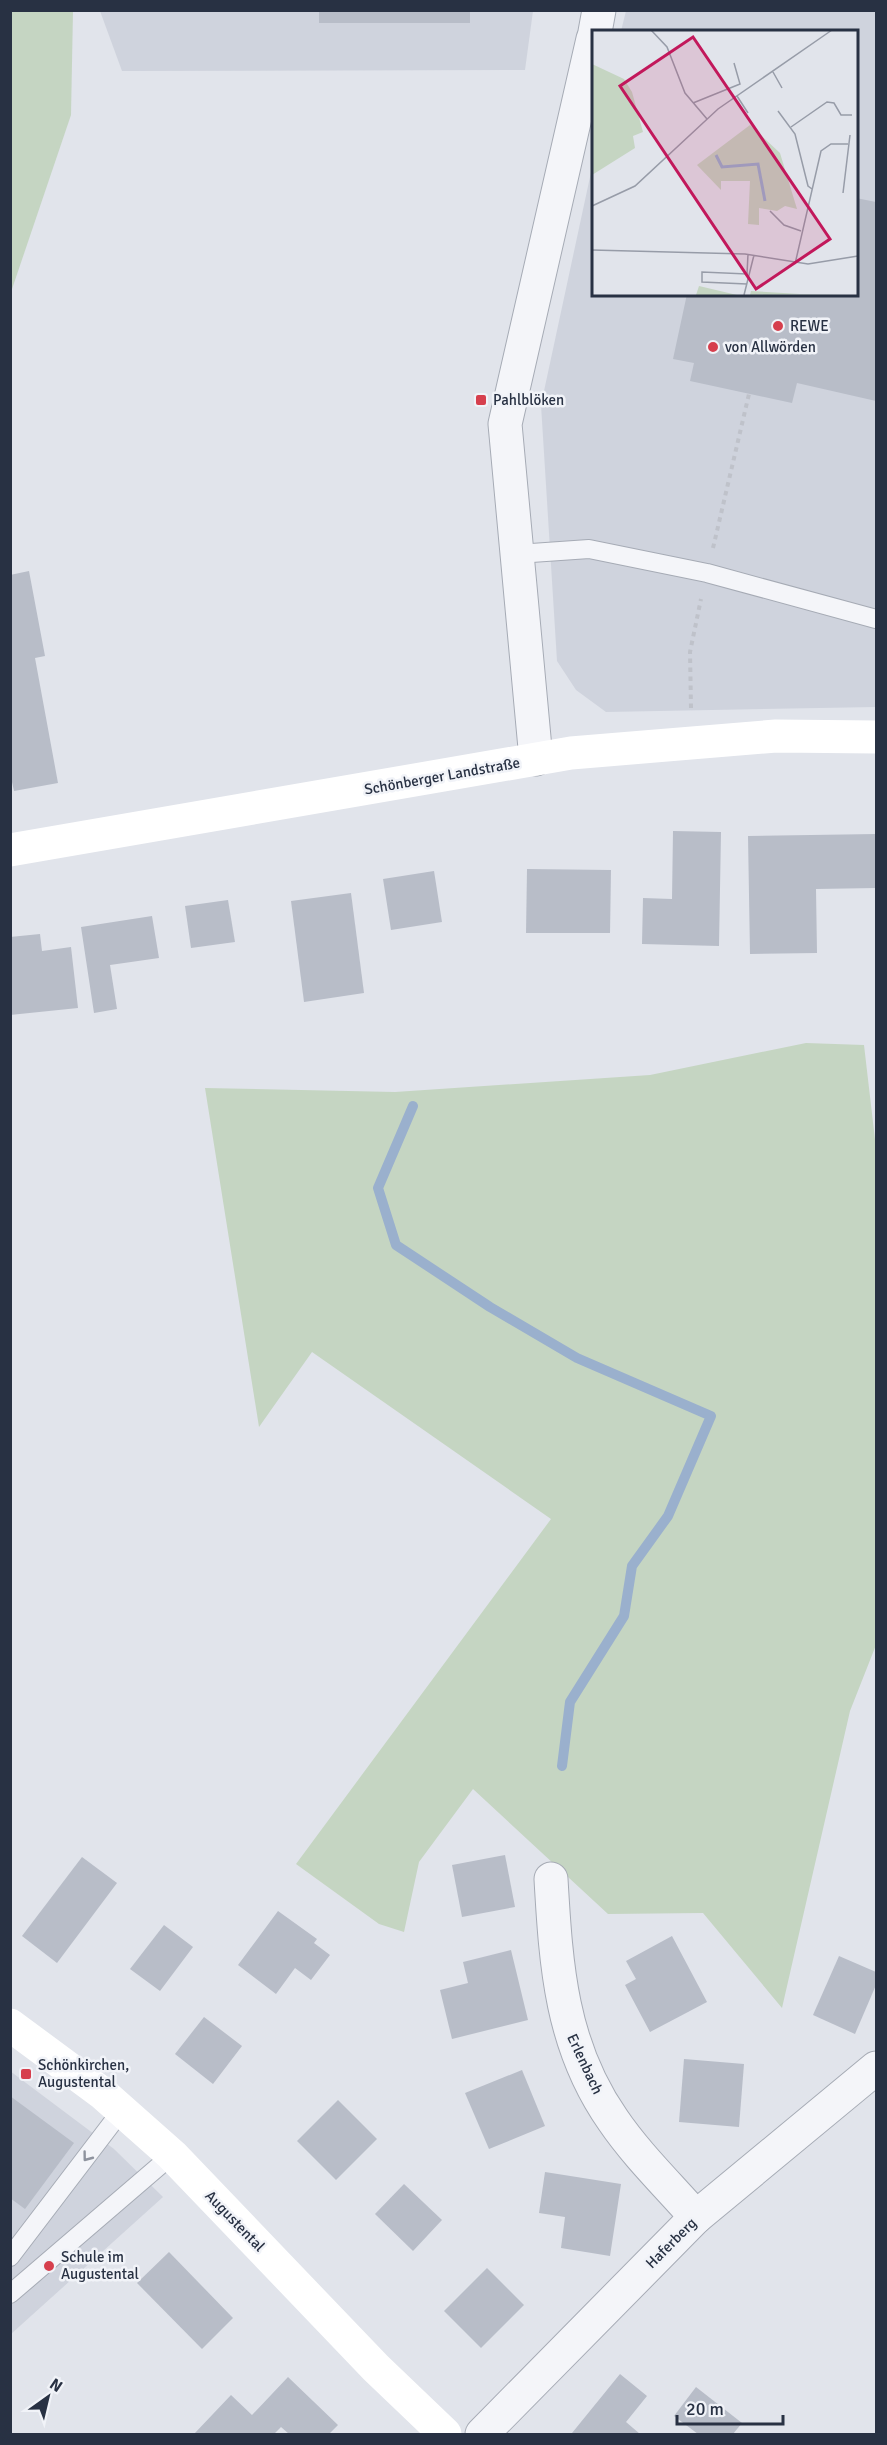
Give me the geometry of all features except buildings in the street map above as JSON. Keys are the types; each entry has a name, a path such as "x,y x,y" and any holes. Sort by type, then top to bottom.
{"main road":[{"name":"Schönberger Landstraße","path":"10,850 536,759 693,741 776,736 876,737"},
{"name":"Augustental","path":"10,2025 122,2110 172,2155 376,2368 445,2434"}],"street":[{"path":"595,30 599,10"},
{"path":"536,759 505,424 592,43"},
{"name":"Erlenbach","path":"551,1880 556,1965 569,2031 588,2076 613,2120 696,2217"},
{"name":"Haferberg","path":"482,2434 696,2217 876,2068"}],"lane":[{"path":"517,554 589,549 707,573 876,619"},
{"path":"10,2257 122,2110"},
{"path":"10,2294 172,2155"}],"shaded area":[{"path":"100,11 533,11 525,70 122,71"},
{"path":"626,11 876,11 876,707 606,712 576,690 557,661 541,405 592,168 592,296 857,296 857,30 621,30"},
{"name":"Schule im Augustental","path":"10,2071 114,2149 163,2197 11,2334"}],"green space":[{"path":"11,10 73,11 71,115 11,292"},
{"path":"806,1043 864,1045 876,1148 876,1645 850,1711 782,2008 703,1913 608,1914 473,1789 419,1862 404,1932 379,1924 296,1864 551,1519 312,1352 259,1427 205,1088 395,1092 650,1075"}],"waterway":[{"path":"413,1106 378,1188 396,1245 490,1307 577,1358 711,1416 668,1516 632,1566 624,1616 570,1702 562,1766"}],"place":[{"name":"REWE","path":"778,326"},
{"name":"von Allwörden","path":"713,347"},
{"name":"Pahlblöken","path":"481,400"},
{"name":"Schönkirchen, Augustental","path":"26,2074"},
{"name":"Schule im Augustental","path":"49,2266"}]}
